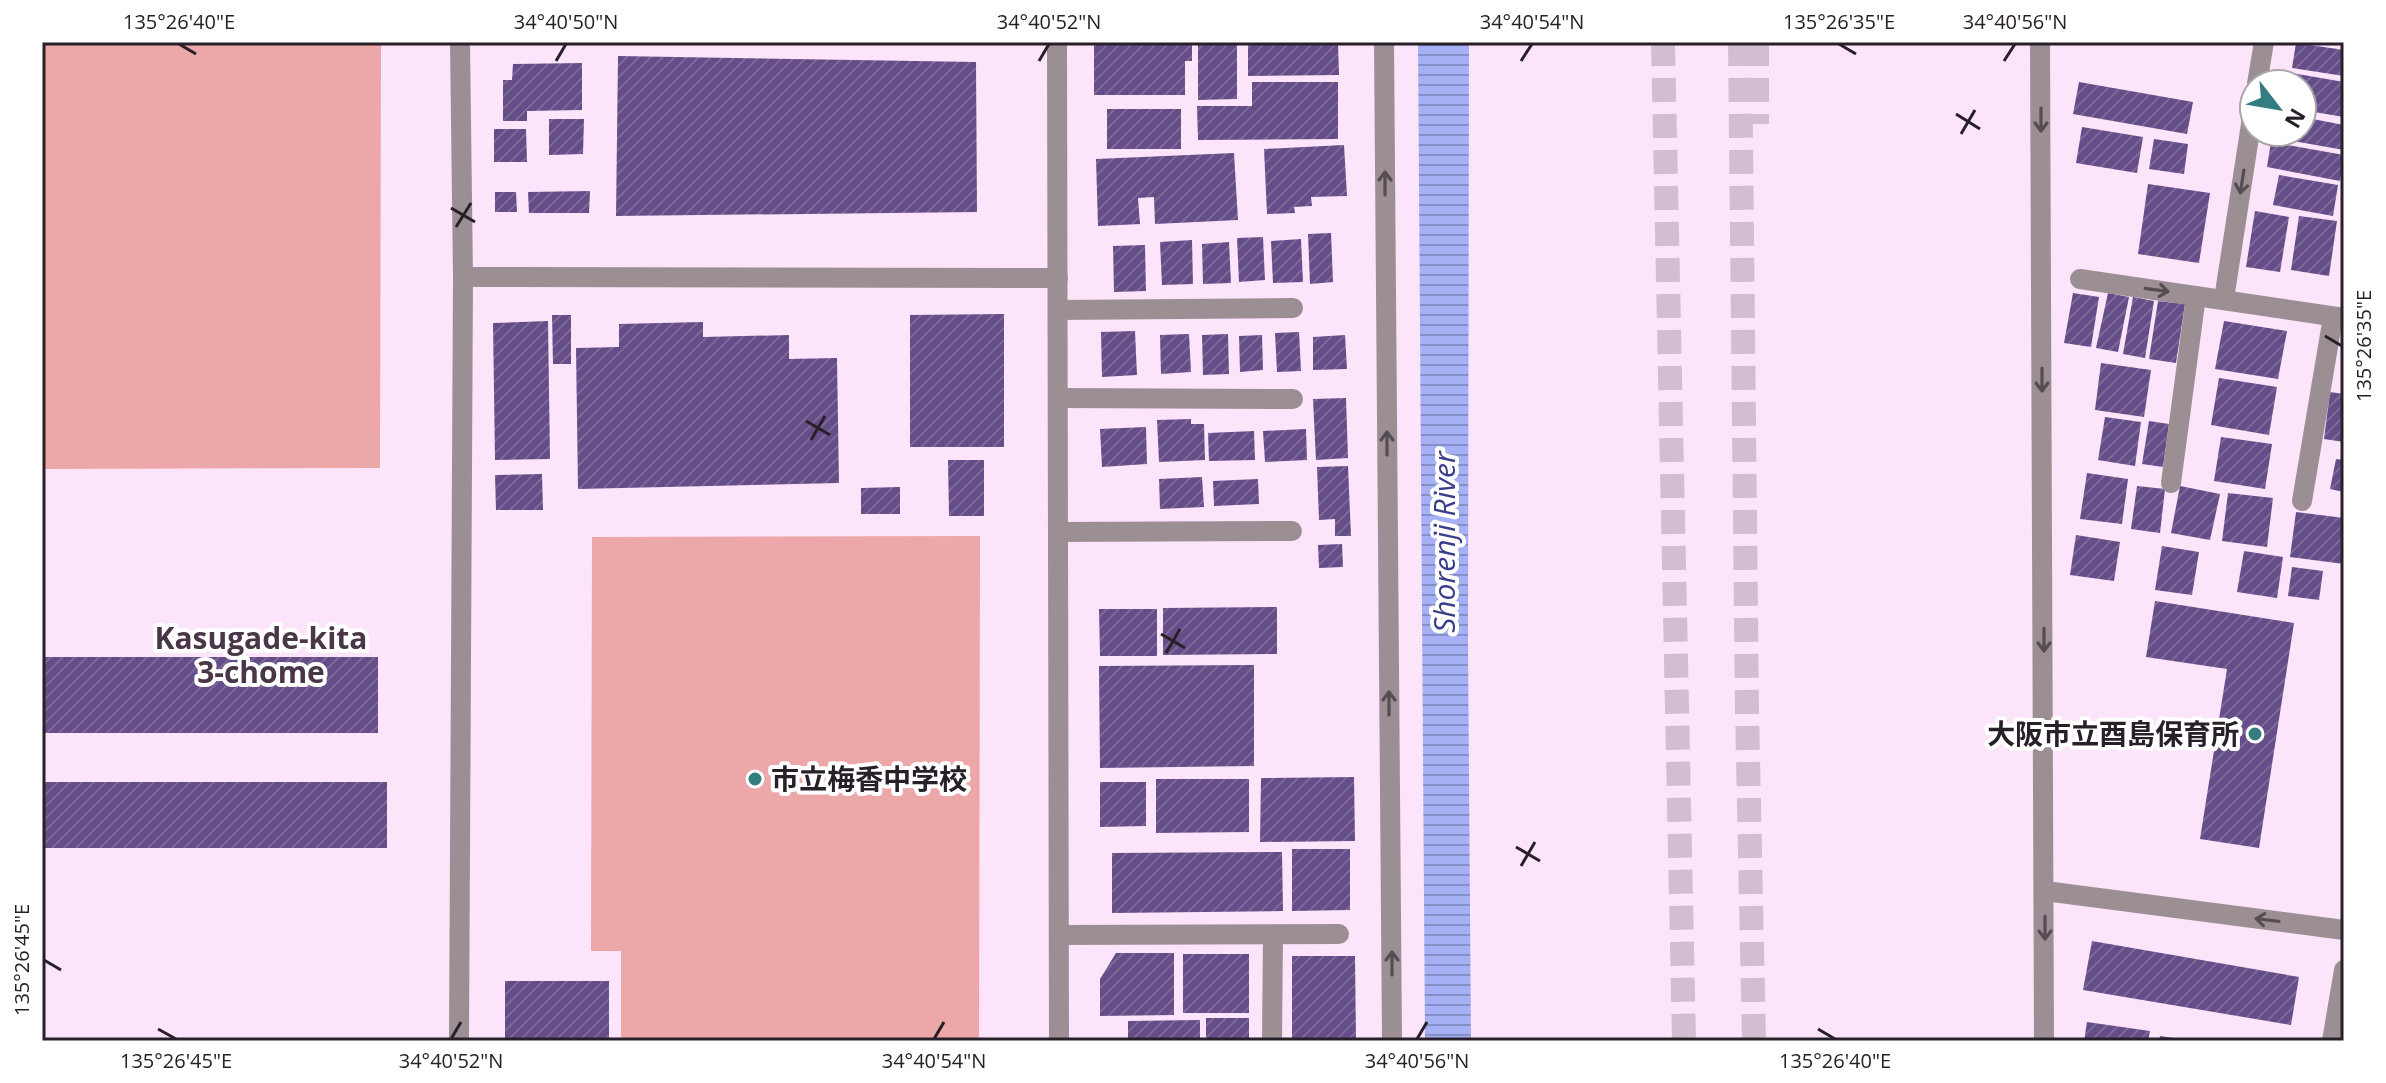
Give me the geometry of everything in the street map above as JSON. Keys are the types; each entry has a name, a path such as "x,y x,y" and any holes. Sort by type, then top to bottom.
{"street":[{"path":"459,1041 463,277 460,42"},
{"path":"1057,42 1059,1041"},
{"path":"1384,42 1392,1041"},
{"path":"2040,42 2044,1041"},
{"path":"2260,68 2264,42"},
{"path":"2224,299 2247,148"},
{"path":"463,277 1058,278"},
{"path":"2080,279 2338,318 2302,501"},
{"path":"2171,483 2196,296"},
{"path":"1058,310 1293,308"},
{"path":"1058,398 1293,399"},
{"path":"1058,532 1292,531"},
{"path":"2045,891 2344,930"},
{"path":"1059,935 1339,934"},
{"path":"1272,1041 1273,935"},
{"path":"2332,1041 2344,970"}],"shaded area":[{"path":"42,42 381,42 380,468 42,469"},
{"path":"980,536 979,1041 621,1041 621,951 591,951 592,537"}],"water":[{"name":"Shorenji River","path":"1418,42 1469,42 1471,1041 1425,1041"}],"building":[{"path":"1094,42 1192,42 1192,61 1185,61 1185,95 1094,95"},
{"path":"1198,42 1237,42 1237,99 1198,100"},
{"path":"1248,42 1338,42 1339,75 1248,76"},
{"path":"2296,43 2344,50 2344,76 2318,72 2318,68 2292,68"},
{"path":"618,56 976,62 977,212 616,216"},
{"path":"582,63 582,110 527,111 527,121 503,121 503,80 512,80 513,64"},
{"path":"2318,78 2344,82 2344,117 2318,113"},
{"path":"1252,82 1338,82 1338,139 1198,140 1197,106 1252,106"},
{"path":"2079,82 2193,102 2187,134 2073,114"},
{"path":"1107,109 1181,109 1181,149 1107,149"},
{"path":"549,119 584,119 583,154 549,155"},
{"path":"2318,120 2344,125 2344,150 2318,145"},
{"path":"2082,127 2143,137 2137,173 2076,163"},
{"path":"494,129 526,129 527,162 494,162"},
{"path":"2154,139 2188,144 2184,174 2149,169"},
{"path":"1344,145 1347,196 1311,197 1312,206 1294,207 1295,213 1267,214 1264,149"},
{"path":"2270,148 2305,148 2344,155 2340,181 2267,167"},
{"path":"1234,153 1238,220 1155,224 1154,197 1138,198 1140,224 1098,226 1096,159"},
{"path":"2279,175 2338,185 2333,216 2273,205"},
{"path":"2148,184 2210,193 2199,263 2138,254"},
{"path":"590,191 589,213 529,213 528,192"},
{"path":"495,192 516,192 517,212 495,212"},
{"path":"2255,211 2289,217 2280,272 2246,267"},
{"path":"2299,216 2337,221 2329,276 2291,270"},
{"path":"1331,233 1333,282 1310,284 1308,234"},
{"path":"1263,237 1265,280 1239,282 1237,238"},
{"path":"1301,239 1303,282 1273,283 1271,241"},
{"path":"1192,240 1193,284 1162,285 1160,242"},
{"path":"1229,242 1231,283 1203,284 1202,244"},
{"path":"1145,245 1146,291 1114,292 1113,246"},
{"path":"2073,293 2099,297 2091,347 2064,343"},
{"path":"2108,293 2129,297 2118,352 2096,348"},
{"path":"2133,297 2154,301 2145,358 2123,354"},
{"path":"2158,301 2185,304 2176,363 2149,359"},
{"path":"1004,314 1004,447 910,447 910,315"},
{"path":"552,315 571,315 571,364 553,364"},
{"path":"548,321 550,459 495,460 493,323"},
{"path":"2224,321 2287,331 2278,379 2215,369"},
{"path":"703,322 703,337 789,335 789,359 837,358 839,483 578,489 576,348 619,347 619,324"},
{"path":"1135,331 1137,375 1102,377 1101,332"},
{"path":"1299,332 1301,371 1277,372 1275,333"},
{"path":"1189,334 1191,372 1161,374 1160,335"},
{"path":"1228,334 1229,374 1203,375 1202,335"},
{"path":"1262,335 1263,370 1240,372 1239,336"},
{"path":"1345,335 1347,369 1313,370 1313,337"},
{"path":"2101,363 2151,370 2144,417 2095,410"},
{"path":"2219,378 2277,387 2269,435 2211,425"},
{"path":"2330,392 2344,394 2344,442 2324,439"},
{"path":"1346,398 1348,458 1316,460 1313,399"},
{"path":"2105,417 2141,422 2135,466 2098,460"},
{"path":"1191,419 1191,424 1204,424 1205,460 1159,462 1157,420"},
{"path":"2149,421 2169,424 2163,467 2142,464"},
{"path":"1146,427 1147,464 1102,467 1100,429"},
{"path":"1306,429 1307,460 1265,462 1263,431"},
{"path":"1254,431 1255,460 1209,461 1208,433"},
{"path":"2221,437 2272,444 2265,489 2214,481"},
{"path":"2336,459 2344,460 2344,492 2330,489"},
{"path":"948,460 984,460 984,516 949,516"},
{"path":"1348,466 1351,536 1335,536 1335,519 1319,520 1317,467"},
{"path":"2087,473 2128,479 2122,524 2080,519"},
{"path":"542,474 543,510 496,510 495,475"},
{"path":"1202,477 1204,507 1160,509 1159,479"},
{"path":"1258,479 1259,504 1214,506 1213,481"},
{"path":"2137,486 2165,489 2160,533 2131,529"},
{"path":"2180,486 2220,494 2210,540 2171,533"},
{"path":"900,487 900,514 861,514 861,488"},
{"path":"2228,493 2273,498 2267,547 2222,541"},
{"path":"2296,512 2344,518 2344,564 2290,557"},
{"path":"2076,535 2120,542 2114,581 2070,575"},
{"path":"1342,544 1343,567 1319,568 1318,545"},
{"path":"2162,546 2199,552 2192,595 2155,590"},
{"path":"2244,551 2283,557 2277,598 2237,592"},
{"path":"2292,567 2323,571 2319,600 2288,596"},
{"path":"2155,601 2294,623 2259,848 2200,839 2227,669 2146,657"},
{"path":"1277,607 1277,654 1163,655 1163,608"},
{"path":"1099,609 1157,609 1157,656 1100,656"},
{"path":"42,657 378,657 378,733 42,733"},
{"path":"1254,665 1254,766 1100,768 1099,666"},
{"path":"1354,777 1355,841 1260,842 1261,778"},
{"path":"1156,779 1249,779 1249,832 1156,833"},
{"path":"42,782 387,782 387,848 42,848"},
{"path":"1100,782 1146,782 1146,826 1100,827"},
{"path":"1292,849 1350,849 1350,910 1292,911"},
{"path":"1282,852 1283,911 1112,913 1112,853"},
{"path":"2092,941 2299,977 2291,1025 2083,990"},
{"path":"1116,953 1174,953 1174,1015 1100,1016 1100,979"},
{"path":"1183,954 1249,954 1249,1013 1183,1013"},
{"path":"1292,956 1355,956 1356,1041 1292,1041"},
{"path":"505,981 609,981 609,1041 505,1041"},
{"path":"1206,1018 1249,1018 1249,1041 1206,1041"},
{"path":"1200,1020 1200,1041 1128,1041 1128,1021"},
{"path":"2087,1022 2150,1031 2148,1041 2084,1041"},
{"path":"2160,1036 2181,1039 2181,1041 2159,1041"}],"tunnel":[{"path":"1663,42 1684,1041"},
{"path":"1740,42 1754,1041"},
{"path":"1757,42 1757,124"}],"place":[{"name":"大阪市立酉島保育所","path":"2255,734"},
{"name":"市立梅香中学校","path":"755,779"}],"district":[{"name":"Kasugade-kita 3-chome","path":"261,656"}]}
